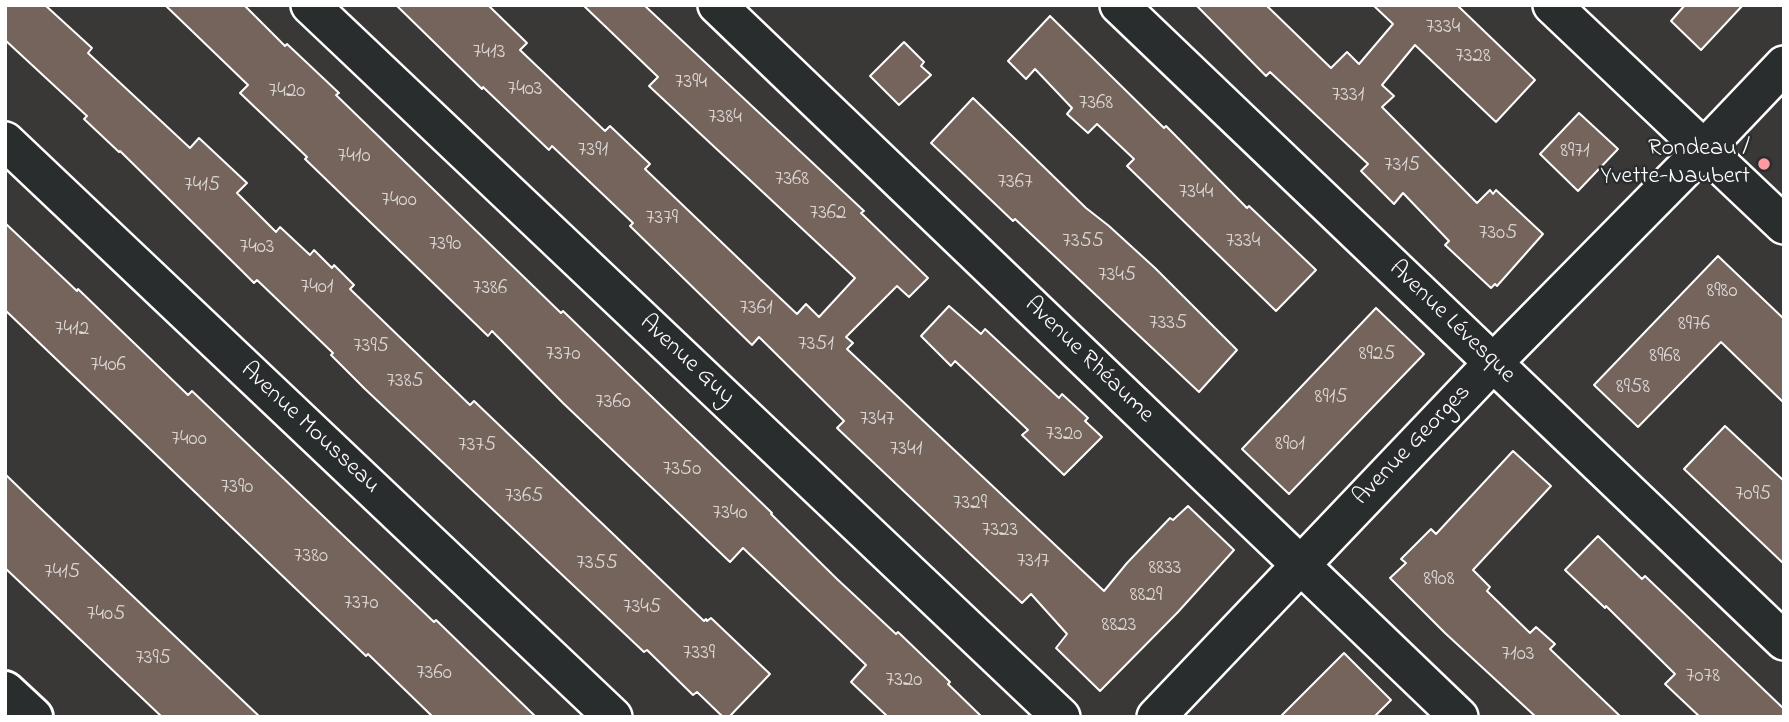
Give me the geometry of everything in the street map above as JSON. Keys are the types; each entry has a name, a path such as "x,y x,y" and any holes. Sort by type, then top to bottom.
{"street":[{"name":"Avenue Guy","path":"310,5 1061,717"},
{"name":"Avenue Rhéaume","path":"717,5 1459,717"},
{"name":"Avenue Lévesque","path":"1119,5 1784,641"},
{"path":"1552,5 1784,225"},
{"name":"Avenue Georges","path":"1156,717 1493,363 1784,65"},
{"name":"Avenue Mousseau","path":"5,141 613,717"},
{"path":"5,691 33,717"}],"building":[{"path":"5,5 45,5 92,48 88,53 190,148 199,138 247,183 237,193 276,232 280,227 310,255 314,250 332,268 334,265 354,285 350,289 470,405 474,401 704,621 711,618 770,674 729,717 723,717 697,692 693,695 365,389 331,355 333,353 257,280 254,283 84,119 87,116 5,40"},
{"path":"165,5 244,5 285,46 287,44 339,93 336,95 561,313 563,311 837,579 950,682 948,684 982,717 888,717 851,682 866,665 743,548 730,562 563,403 492,331 488,336 240,93 248,85"},
{"path":"396,5 488,5 527,43 520,50 605,131 610,126 650,164 645,169 797,314 806,304 819,317 855,278 649,86 658,77 583,5 644,5 864,211 861,213 928,278 909,297 897,286 846,337 853,343 847,349 1104,591 1170,518 1173,520 1188,506 1234,550 1178,612 1100,691 1056,648 1067,634 1031,594 1022,603 837,428 844,421 759,337 752,345 630,226 633,223 552,146 549,150 483,87 482,89"},
{"path":"1196,5 1266,5 1331,68 1347,52 1359,64 1393,24 1373,5 1457,5 1535,80 1496,122 1415,45 1382,85 1394,96 1382,107 1477,203 1490,190 1493,194 1496,190 1543,234 1497,286 1495,284 1491,288 1445,245 1449,241 1403,193 1394,204 1361,171 1368,164 1270,72 1266,76"},
{"path":"1685,5 1743,5 1701,50 1671,21"},
{"path":"1050,16 1164,128 1166,126 1247,208 1249,206 1316,270 1276,311 1127,166 1134,159 1097,124 1088,133 1067,114 1072,108 1035,69 1026,79 1008,61"},
{"path":"904,42 924,62 921,66 931,75 899,105 870,76"},
{"path":"973,98 1086,208 1155,268 1237,350 1199,392 931,143"},
{"path":"1579,113 1618,149 1578,191 1540,154"},
{"path":"5,223 188,395 192,391 536,717 433,717 368,654 366,656 5,310"},
{"path":"1718,256 1784,319 1784,403 1721,342 1638,427 1594,385"},
{"path":"949,306 981,334 985,329 1059,398 1062,394 1088,418 1085,421 1102,437 1064,475 1022,435 1028,430 955,361 951,366 921,336"},
{"path":"1376,308 1424,354 1289,494 1242,449"},
{"path":"1725,426 1784,481 1784,564 1684,469"},
{"path":"1513,451 1551,486 1473,570 1490,587 1487,591 1530,633 1536,627 1555,644 1550,649 1621,717 1536,717 1390,578 1406,563 1401,559 1431,529 1436,534"},
{"path":"5,474 260,717 162,717 5,568"},
{"path":"1598,536 1642,579 1645,576 1784,709 1784,717 1700,717 1665,684 1675,674 1565,570"},
{"path":"1344,653 1391,700 1374,717 1280,717"}],"place":[{"name":"Rondeau / Yvette-Naubert","path":"1764,164"}]}
